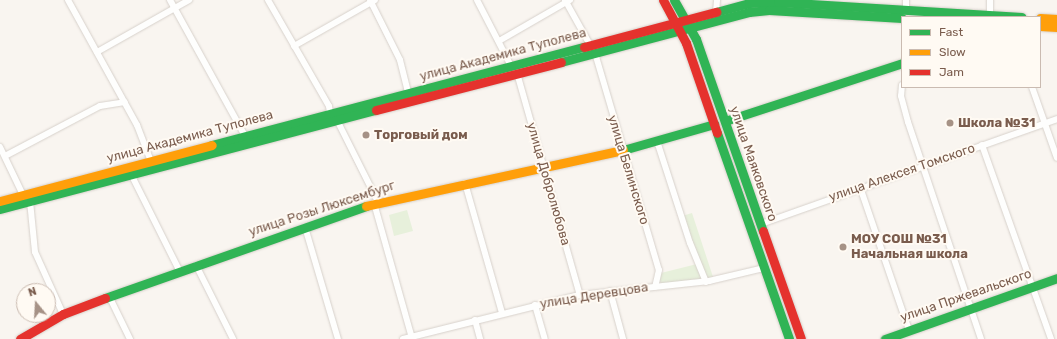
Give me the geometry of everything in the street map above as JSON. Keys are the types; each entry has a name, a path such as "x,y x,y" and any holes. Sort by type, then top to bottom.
{"main road":[{"name":"улица Маяковского","path":"663,0 686,43 789,339"},
{"name":"улица Маяковского","path":"674,0 689,24 725,121 801,339"},
{"name":"улица Академика Туполева","path":"689,24 716,12 749,3 778,1 843,3 904,14"},
{"name":"улица Академика Туполева","path":"0,201 27,198 131,174 323,124 343,110 408,93 514,70 689,24 759,11 998,16"},
{"path":"1041,18 1057,19"},
{"path":"1041,26 1057,27"},
{"name":"улица Академика Туполева","path":"0,208 27,198 151,161 245,136 333,117 504,76 524,63 592,49"},
{"path":"725,121 901,63"},
{"name":"улица Розы Люксембург","path":"20,339 62,314 179,270 376,202 622,150 714,124"},
{"path":"145,170 151,161"},
{"name":"улица Пржевальского","path":"885,339 905,334 1057,278"}],"street":[{"path":"68,0 125,102 151,161"},
{"path":"170,0 245,136"},
{"path":"97,52 189,0"},
{"path":"268,0 328,104 333,117 376,202 411,337"},
{"name":"улица Добролюбова","path":"477,0 514,70 580,296"},
{"path":"716,12 717,0"},
{"path":"904,14 906,0"},
{"path":"990,0 990,15"},
{"path":"294,46 372,1 400,60 408,93"},
{"path":"499,41 567,1"},
{"name":"улица Белинского","path":"567,1 592,49 659,270 655,287"},
{"path":"902,88 901,96 908,122 981,339"},
{"path":"1032,88 1057,158"},
{"path":"5,156 100,106 125,102"},
{"name":"улица Алексея Томского","path":"760,224 923,165 1057,119"},
{"path":"657,141 690,243 706,282"},
{"path":"982,145 1051,339"},
{"path":"0,147 27,198 35,252 62,314"},
{"path":"131,174 179,270"},
{"path":"465,183 502,313"},
{"path":"860,188 905,334"},
{"path":"305,227 338,339"},
{"path":"196,265 233,339"},
{"name":"улица Деревцова","path":"403,339 502,313 580,296 610,291 706,282 764,268"},
{"path":"610,291 623,339"},
{"path":"109,296 130,339"},
{"path":"535,305 545,339"},
{"path":"475,320 480,339"}],"green space":[{"path":"407,210 413,231 394,236 389,215"},
{"path":"692,213 713,277 707,279 682,216"},
{"path":"697,264 703,279 662,284 659,280 661,273"}],"traffic: fast":[{"path":"674,0 696,39 763,231"},
{"path":"716,12 749,3 778,2 1006,16"},
{"path":"561,62 749,12 769,10 901,18"},
{"path":"212,145 584,47"},
{"path":"725,121 901,63"},
{"path":"0,209 376,110"},
{"path":"623,150 714,124"},
{"path":"717,133 789,339"},
{"path":"105,298 366,206"},
{"path":"885,339 1057,278"}],"traffic: slow":[{"path":"1041,18 1057,19"},
{"path":"1041,26 1057,27"},
{"path":"0,201 212,145"},
{"path":"366,206 623,150"}],"traffic: jam":[{"path":"663,0 686,43 717,133"},
{"path":"584,47 716,12"},
{"path":"376,110 561,62"},
{"path":"763,231 801,339"},
{"path":"20,339 63,314 105,298"}],"place":[{"name":"Школа №31","path":"950,123"},
{"name":"Торговый дом","path":"366,135"},
{"name":"МОУ СОШ №31 Начальная школа","path":"843,247"}]}
